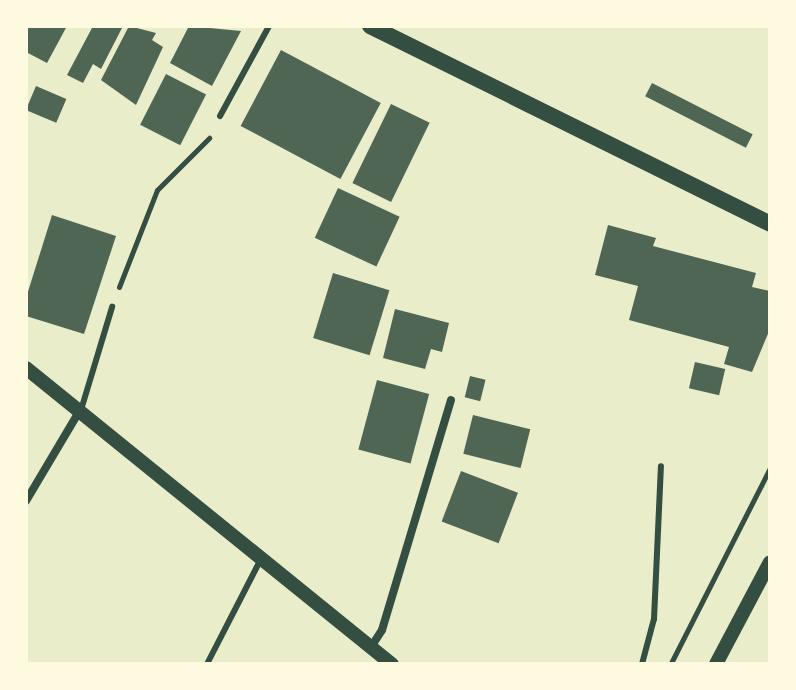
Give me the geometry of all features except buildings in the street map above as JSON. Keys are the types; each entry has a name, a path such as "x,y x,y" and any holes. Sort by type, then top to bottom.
{"main road":[{"path":"370,26 770,224"}],"street":[{"path":"26,368 392,664"},
{"path":"371,647 382,630 451,400"},
{"path":"26,501 81,410"},
{"path":"716,664 770,562"}],"lane":[{"path":"220,116 269,26"},
{"path":"81,410 112,307"},
{"path":"642,664 654,619 661,466"},
{"path":"207,664 261,559"}],"path":[{"path":"112,307 157,190 204,146 220,116"},
{"path":"670,664 770,468"}]}
